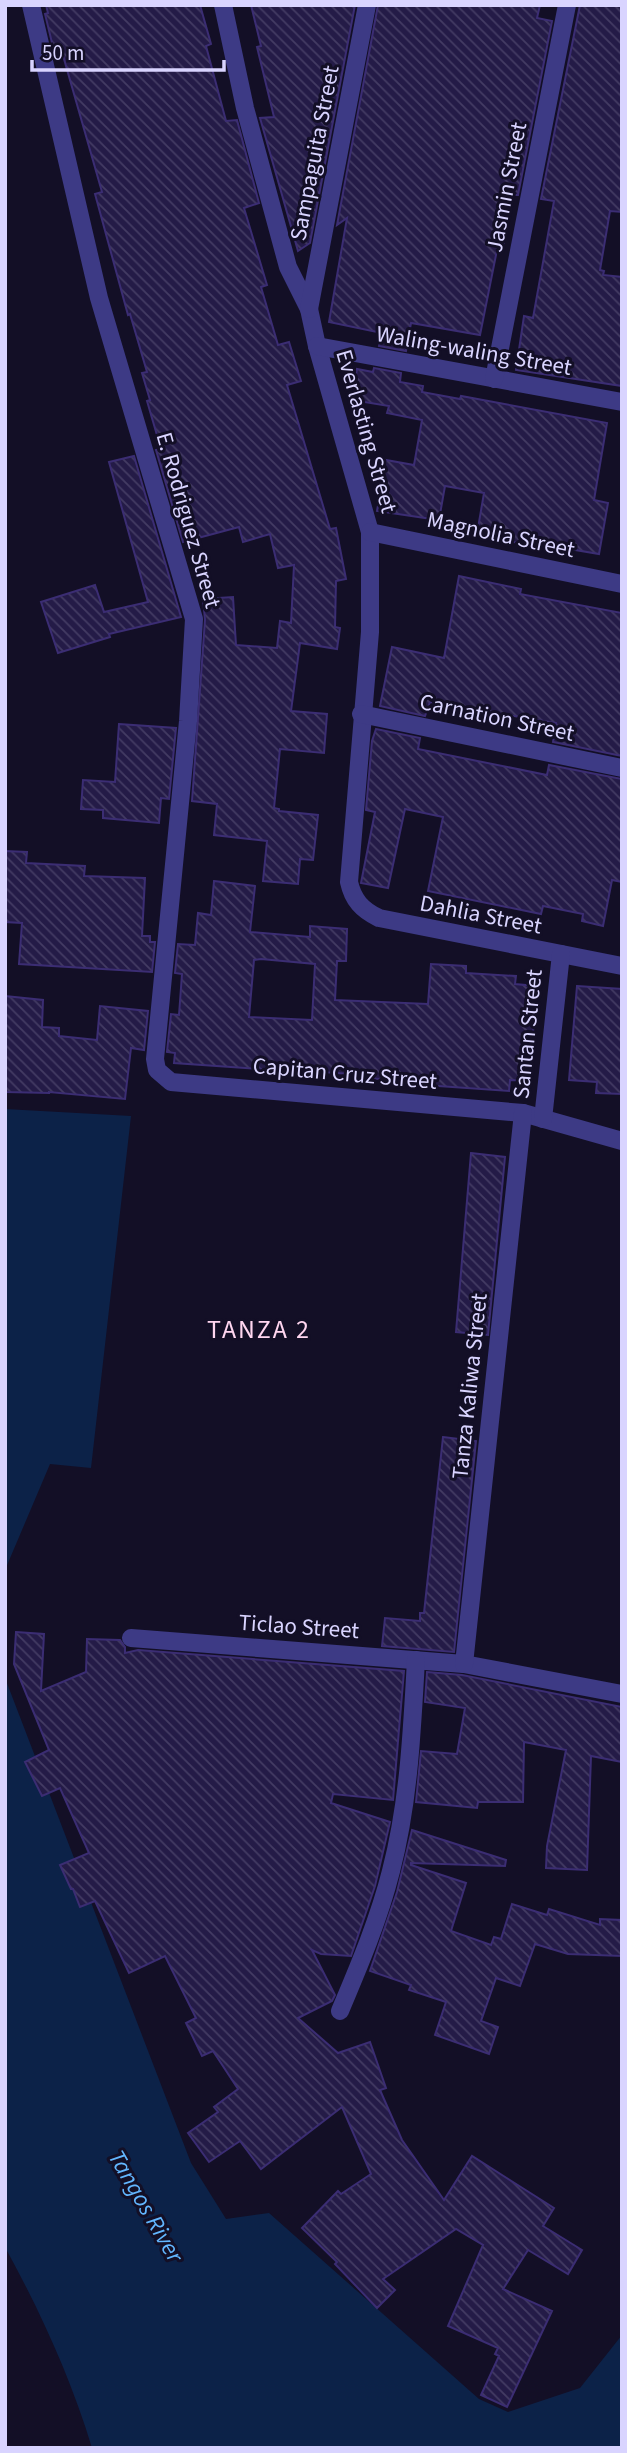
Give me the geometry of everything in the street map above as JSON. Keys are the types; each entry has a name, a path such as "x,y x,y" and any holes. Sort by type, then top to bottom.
{"street":[{"name":"E. Rodriguez Street","path":"31,5 99,298 194,619 188,721 155,1059"},
{"name":"Everlasting Street","path":"223,5 245,108 288,267 309,309 370,533 370,632 361,714 349,882"},
{"name":"Sampaguita Street","path":"309,309 367,5"},
{"name":"Jasmin Street","path":"494,379 567,5"},
{"name":"Waling-waling Street","path":"317,346 622,402"},
{"name":"Magnolia Street","path":"370,533 622,584"},
{"name":"Carnation Street","path":"361,714 622,768"},
{"name":"Dahlia Street","path":"349,882 352,895 359,905 379,918 622,966"},
{"name":"Santan Street","path":"543,1119 561,954"},
{"name":"Capitan Cruz Street","path":"155,1059 157,1070 171,1082 523,1113 622,1141"},
{"name":"Tanza Kaliwa Street","path":"464,1664 523,1113"},
{"name":"Ticlao Street","path":"131,1638 464,1664 622,1694"},
{"path":"340,2011 367,1944 391,1870 410,1763 416,1660"}],"water":[{"path":"5,1109 131,1116 91,1468 50,1464 5,1570"},
{"name":"Tangos River","path":"5,1678 191,2163 226,2219 269,2213 479,2399 508,2412 580,2388 622,2335 622,2448 92,2448 54,2345 5,2247"}],"building":[{"path":"46,5 200,5 211,44 206,46 226,121 237,120 259,203 244,208 267,285 261,287 278,345 289,342 301,381 287,385 330,529 336,528 346,579 336,581 335,627 340,628 337,649 300,643 291,711 327,714 324,753 280,749 274,808 279,811 318,815 313,860 300,859 298,884 263,881 267,841 214,835 217,804 192,801 205,620 203,599 233,597 236,645 277,648 280,621 291,623 294,565 278,568 270,534 243,542 239,527 183,542 156,450 161,449 142,373 147,372 130,314 128,315 95,194 102,192 60,45 53,47 45,14 48,13"},
{"path":"251,5 355,5 310,243 298,251 260,118 274,117 257,47 261,46"},
{"path":"378,5 540,5 537,18 552,21 518,195 513,195 502,251 497,250 480,335 411,323 406,351 379,346 382,333 329,322 347,218 337,225"},
{"path":"580,5 622,5 622,212 610,211 600,270 604,271 603,275 622,277 622,386 516,370 524,316 533,318 554,201 541,199"},
{"path":"374,368 401,373 400,382 423,386 422,392 460,399 461,396 607,423 594,500 608,503 599,554 498,539 500,532 478,528 484,493 445,486 439,520 377,511 386,460 414,465 422,420 387,413 389,406 352,400 357,369 373,372"},
{"path":"134,456 181,617 109,634 110,637 58,653 41,602 95,585 104,612 148,602 109,462"},
{"path":"459,576 521,589 520,594 622,613 622,756 553,742 556,723 430,702 425,716 380,706 392,647 444,658"},
{"path":"119,724 176,728 169,799 161,798 159,823 103,818 103,810 81,809 83,780 115,782"},
{"path":"376,729 420,738 418,749 547,775 549,765 622,779 622,882 612,880 603,926 582,921 583,914 543,906 541,914 428,891 443,817 405,809 388,888 361,883 375,812 366,810 372,741"},
{"path":"5,851 27,852 26,863 85,866 84,876 145,878 142,936 150,936 150,942 155,942 152,972 19,964 22,923 5,922"},
{"path":"214,881 255,886 250,932 310,937 310,926 347,929 346,961 337,961 335,1000 428,1004 431,964 466,966 466,973 516,976 515,984 536,986 530,1081 510,1080 509,1091 410,1084 410,1081 365,1078 365,1075 308,1071 308,1075 260,1072 261,1069 174,1063 175,1053 167,1052 171,1014 179,1015 182,974 175,973 178,944 195,945 198,913 211,915","holes":["254,960 315,964 312,1020 249,1017"]},
{"path":"577,986 622,989 622,1094 596,1093 597,1082 569,1080"},
{"path":"5,996 43,1000 42,1027 59,1028 59,1036 97,1040 100,1006 148,1011 144,1050 131,1048 125,1099 49,1092 6,1092"},
{"path":"471,1153 505,1157 488,1335 456,1332"},
{"path":"443,1437 476,1441 454,1652 382,1646 385,1618 420,1621 420,1613 424,1613"},
{"path":"16,1632 44,1634 41,1691 86,1672 87,1639 120,1640 125,1647 125,1653 138,1650 404,1671 393,1800 333,1794 331,1803 390,1822 375,1886 351,1956 321,1954 312,1950 335,1995 332,2001 298,2018 338,2053 370,2042 386,2088 380,2090 402,2140 444,2200 472,2156 554,2208 543,2226 582,2250 568,2274 528,2250 503,2289 552,2311 507,2407 481,2395 499,2356 495,2354 498,2348 448,2326 483,2245 456,2229 383,2279 395,2290 377,2308 335,2264 337,2262 302,2228 338,2191 341,2194 371,2174 342,2107 261,2169 240,2141 209,2162 188,2133 218,2112 214,2107 238,2089 213,2051 202,2056 186,2023 196,2018 165,1956 129,1973 95,1901 80,1907 71,1889 60,1865 89,1853 60,1788 42,1796 25,1762 49,1750 14,1664"},
{"path":"427,1672 462,1675 622,1707 622,1762 591,1756 587,1870 546,1868 547,1846 566,1750 524,1742 523,1802 478,1802 477,1808 416,1802 421,1751 457,1754 465,1708 425,1702"},
{"path":"412,1830 506,1860 505,1866 411,1863 466,1883 451,1931 491,1945 494,1937 501,1939 512,1904 547,1915 549,1909 600,1925 600,1919 622,1920 622,1956 568,1954 535,1944 520,1986 496,1978 481,2021 498,2027 489,2054 435,2035 446,2002 409,1990 411,1985 370,1971 397,1892"}],"district":[{"name":"TANZA 2","path":"259,1329"}]}
